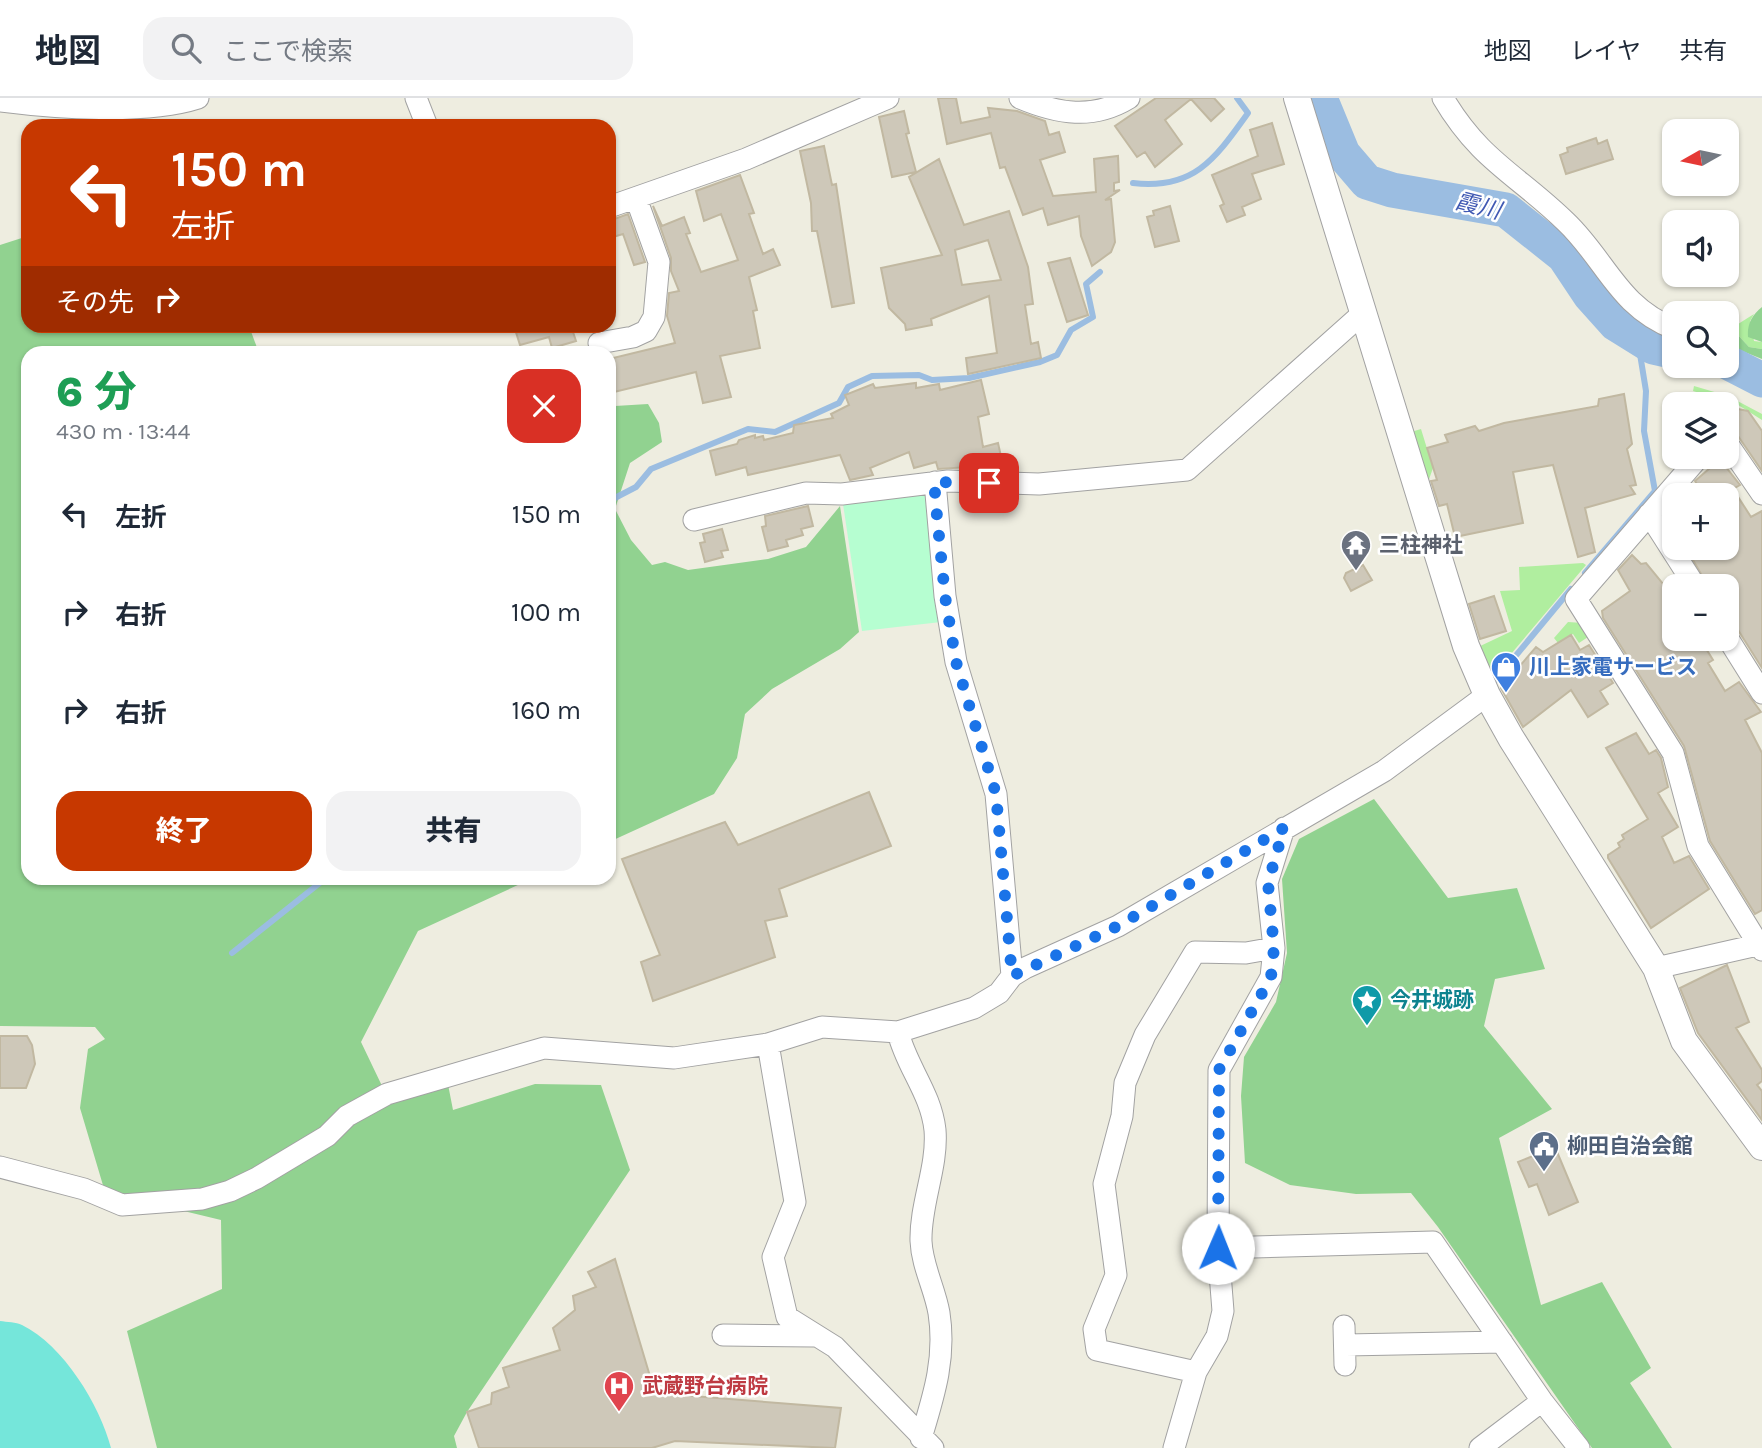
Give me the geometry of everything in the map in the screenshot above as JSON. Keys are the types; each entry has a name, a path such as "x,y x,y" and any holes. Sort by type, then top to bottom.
{"street":[{"path":"0,101 158,107 198,98"},
{"path":"416,98 424,119"},
{"path":"616,205 746,159 888,98"},
{"path":"1020,98 1056,111 1090,114 1110,109 1129,98"},
{"path":"1297,98 1466,646 1487,695 1656,968 1684,1041 1762,1147"},
{"path":"1443,98 1473,143 1583,238 1626,298 1662,322"},
{"path":"598,343 633,337 646,331 654,317 659,262 635,198"},
{"path":"694,520 806,493 842,494 935,482 1039,484 1187,470 1363,313"},
{"path":"1739,460 1762,494"},
{"path":"1656,968 1761,946 1698,846 1673,753 1576,599 1688,469"},
{"path":"935,482 945,596 956,662 996,794 1012,976"},
{"path":"1649,514 1687,574"},
{"path":"1736,651 1762,693"},
{"path":"0,1167 84,1189 122,1205 202,1199 230,1191 257,1178 327,1136 347,1116 387,1094 544,1048 610,1051 658,1058 768,1044 822,1027 898,1031 974,1009 999,993 1012,976 1118,926 1384,771 1487,695"},
{"path":"1174,1448 1196,1372 1217,1336 1223,1311 1218,1248 1219,1070 1267,987 1274,948 1268,883 1284,828"},
{"path":"1196,1372 1097,1350 1094,1329 1116,1275 1104,1184 1122,1116 1125,1083 1145,1035 1195,951 1246,953 1274,948"},
{"path":"898,1031 902,1049 917,1072 935,1131 921,1218 921,1243 939,1311 942,1350 941,1373 927,1443"},
{"path":"768,1044 795,1202 773,1257 787,1317 835,1348 927,1443"},
{"path":"1218,1248 1433,1242 1542,1401 1579,1448"},
{"path":"723,1335 814,1336"},
{"path":"1345,1345 1502,1342"},
{"path":"1480,1448 1542,1401"}],"green space":[{"path":"21,238 21,333 252,333 256,346 21,346 21,885 518,885 418,931 361,1042 383,1088 445,1069 453,1110 535,1084 601,1085 630,1170 467,1412 454,1436 457,1448 157,1448 127,1331 222,1289 221,1220 105,1192 80,1108 88,1049 105,1039 95,1027 0,1026 0,245"},
{"path":"1762,307 1762,342 1748,337 1748,328 1755,313"},
{"path":"1754,314 1750,321 1754,341 1762,342 1762,349 1749,347 1739,336 1739,323"},
{"path":"1739,336 1749,347 1762,349 1762,359 1739,350"},
{"path":"1694,386 1714,392 1696,392 1693,391"},
{"path":"1739,402 1762,414 1762,420 1739,406"},
{"path":"648,404 659,423 662,442 630,463 616,506 616,406"},
{"path":"1421,429 1433,468 1427,485 1411,432"},
{"path":"922,490 928,497 941,622 862,631 843,504"},
{"path":"840,506 859,632 840,649 772,689 745,714 737,758 714,794 616,839 616,511 631,540 652,565 665,562 688,570 768,559 806,547"},
{"path":"1586,565 1489,680 1476,648 1512,631 1500,591 1520,590 1519,567"},
{"path":"1568,622 1583,623 1591,635 1579,643 1573,634 1558,643 1554,638"},
{"path":"1374,799 1448,898 1517,888 1545,969 1495,979 1484,1026 1552,1109 1499,1138 1541,1305 1602,1282 1651,1368 1630,1383 1672,1448 1592,1448 1438,1227 1411,1193 1356,1194 1290,1185 1245,1163 1241,1096 1244,1057 1276,1002 1287,953 1282,879 1299,839"}],"shaded area":[{"path":"0,1321 20,1324 37,1334 65,1361 89,1395 111,1448 0,1448"}],"building":[{"path":"938,98 956,98 961,123 990,117 988,108 1017,111 1045,121 1049,135 1059,132 1065,152 1040,160 1053,196 1096,192 1094,159 1118,156 1119,182 1114,183 1114,191 1120,190 1105,200 1111,199 1115,242 1111,252 1092,266 1081,236 1079,216 1048,225 1043,208 1023,215 1005,167 1000,168 991,133 947,144"},
{"path":"1156,98 1214,98 1224,109 1211,121 1191,99 1165,120 1182,144 1155,167 1145,152 1137,157 1115,126"},
{"path":"904,111 909,133 906,134 916,172 892,177 879,117"},
{"path":"1272,123 1284,164 1252,174 1261,199 1242,207 1245,215 1227,222 1220,206 1224,204 1212,175 1258,156 1250,130"},
{"path":"1596,138 1598,144 1607,140 1613,159 1566,174 1560,155 1568,152 1567,148"},
{"path":"824,146 832,185 836,184 854,303 832,307 817,231 812,231 811,203 800,151"},
{"path":"939,159 964,225 1009,211 1028,267 1033,304 1025,305 1031,344 1038,342 1041,358 968,374 966,358 997,353 989,296 931,319 932,325 906,330 905,324 889,308 881,268 942,255 909,177","holes":["988,240 1001,280 962,285 955,250"]},
{"path":"740,175 754,213 749,214 763,254 773,249 780,265 749,277 757,310 753,311 760,348 720,356 731,397 703,403 696,372 616,392 616,357 675,343 667,316 669,293 679,291 653,206 662,226 684,217 690,233 686,234 701,272 738,260 721,214 704,221 696,191"},
{"path":"1170,206 1179,241 1155,247 1147,217 1154,215 1153,211"},
{"path":"628,214 645,262 634,265 623,234 616,236 616,218"},
{"path":"1070,258 1088,315 1067,322 1048,263"},
{"path":"516,333 573,333 576,341 551,346 549,337 520,345"},
{"path":"981,380 989,414 978,417 983,447 998,443 1004,470 984,469 984,466 938,469 936,462 914,468 909,452 870,468 873,475 850,480 840,455 748,475 746,467 716,475 710,451 737,444 739,440 755,435 755,438 763,436 764,440 793,433 794,425 833,418 831,414 849,405 845,395 873,384 875,388 916,383 916,388 939,384 940,390"},
{"path":"1624,394 1632,444 1627,449 1636,485 1630,486 1635,494 1585,508 1595,552 1578,557 1553,465 1513,472 1523,523 1455,537 1447,504 1439,506 1431,481 1437,480 1427,448 1448,442 1445,435 1475,426 1479,431 1504,423 1598,406 1599,399"},
{"path":"1739,409 1748,411 1762,431 1762,471 1739,437"},
{"path":"1709,469 1727,469 1738,483 1696,483 1695,481"},
{"path":"1739,498 1751,517 1762,511 1762,668 1739,632 1739,574 1701,574 1693,560 1739,560"},
{"path":"808,506 813,526 801,529 803,535 786,540 788,546 768,551 762,527 766,526 765,516"},
{"path":"722,529 728,550 721,551 723,557 705,562 700,543 705,542 703,534"},
{"path":"1632,555 1641,564 1646,563 1662,583 1662,651 1707,651 1713,660 1708,663 1725,691 1739,682 1761,712 1745,720 1762,753 1762,910 1755,914 1710,841 1684,746 1603,618 1602,611 1630,591 1618,570"},
{"name":"三柱神社","path":"1363,565 1372,580 1351,591 1344,578 1346,573"},
{"path":"1494,596 1506,631 1480,639 1469,604"},
{"path":"1571,635 1580,650 1589,645 1613,683 1600,691 1608,704 1588,717 1571,690 1523,727 1501,688 1536,647 1543,652"},
{"path":"1636,733 1649,754 1656,750 1661,758 1668,787 1658,793 1678,827 1662,837 1674,863 1689,856 1709,889 1651,928 1608,858 1608,855 1620,847 1618,843 1624,839 1622,835 1648,819 1606,748"},
{"path":"869,792 891,846 779,889 787,916 765,921 775,957 653,1001 641,962 660,955 622,859 725,822 738,845"},
{"path":"1727,965 1749,1022 1736,1028 1762,1070 1762,1081 1757,1085 1762,1091 1762,1120 1698,1033 1680,988"},
{"path":"0,1036 27,1036 32,1045 35,1064 26,1088 0,1088"},
{"name":"柳田自治会館","path":"1555,1147 1578,1202 1549,1215 1537,1184 1529,1187 1518,1162"},
{"path":"615,1259 655,1393 841,1408 835,1448 675,1441 652,1448 479,1448 467,1412 491,1404 492,1393 509,1387 503,1368 560,1350 553,1328 575,1310 573,1296 596,1287 588,1272"}],"waterway":[{"path":"1133,183 1172,181 1201,168 1225,144 1248,113 1237,98"},
{"name":"霞川","path":"1320,98 1343,154 1367,182 1392,190 1506,210 1564,256 1590,295 1616,324 1653,347 1662,349"},
{"path":"616,497 636,487 651,469 748,429 775,432 839,403 848,387 872,376 919,375 932,380 969,378 1040,362 1057,355 1071,330 1093,317 1086,284 1100,272"},
{"path":"1585,573 1655,491 1644,431 1646,391 1640,354 1641,339"},
{"name":"霞川","path":"1739,368 1762,380"},
{"path":"1494,682 1571,589"},
{"path":"232,953 317,885"}],"place":[{"name":"三柱神社","path":"1356,572"},
{"name":"川上家電サービス","path":"1506,694"},
{"name":"今井城跡","path":"1367,1027"},
{"name":"柳田自治会館","path":"1544,1173"},
{"name":"武蔵野台病院","path":"619,1413"}],"route":[{"path":"989,483 935,482 935,496 940,559 956,662 977,724 996,794 1012,976 1118,926 1284,828 1268,883 1274,948 1271,977 1219,1070 1222,1119 1218,1248"}]}
